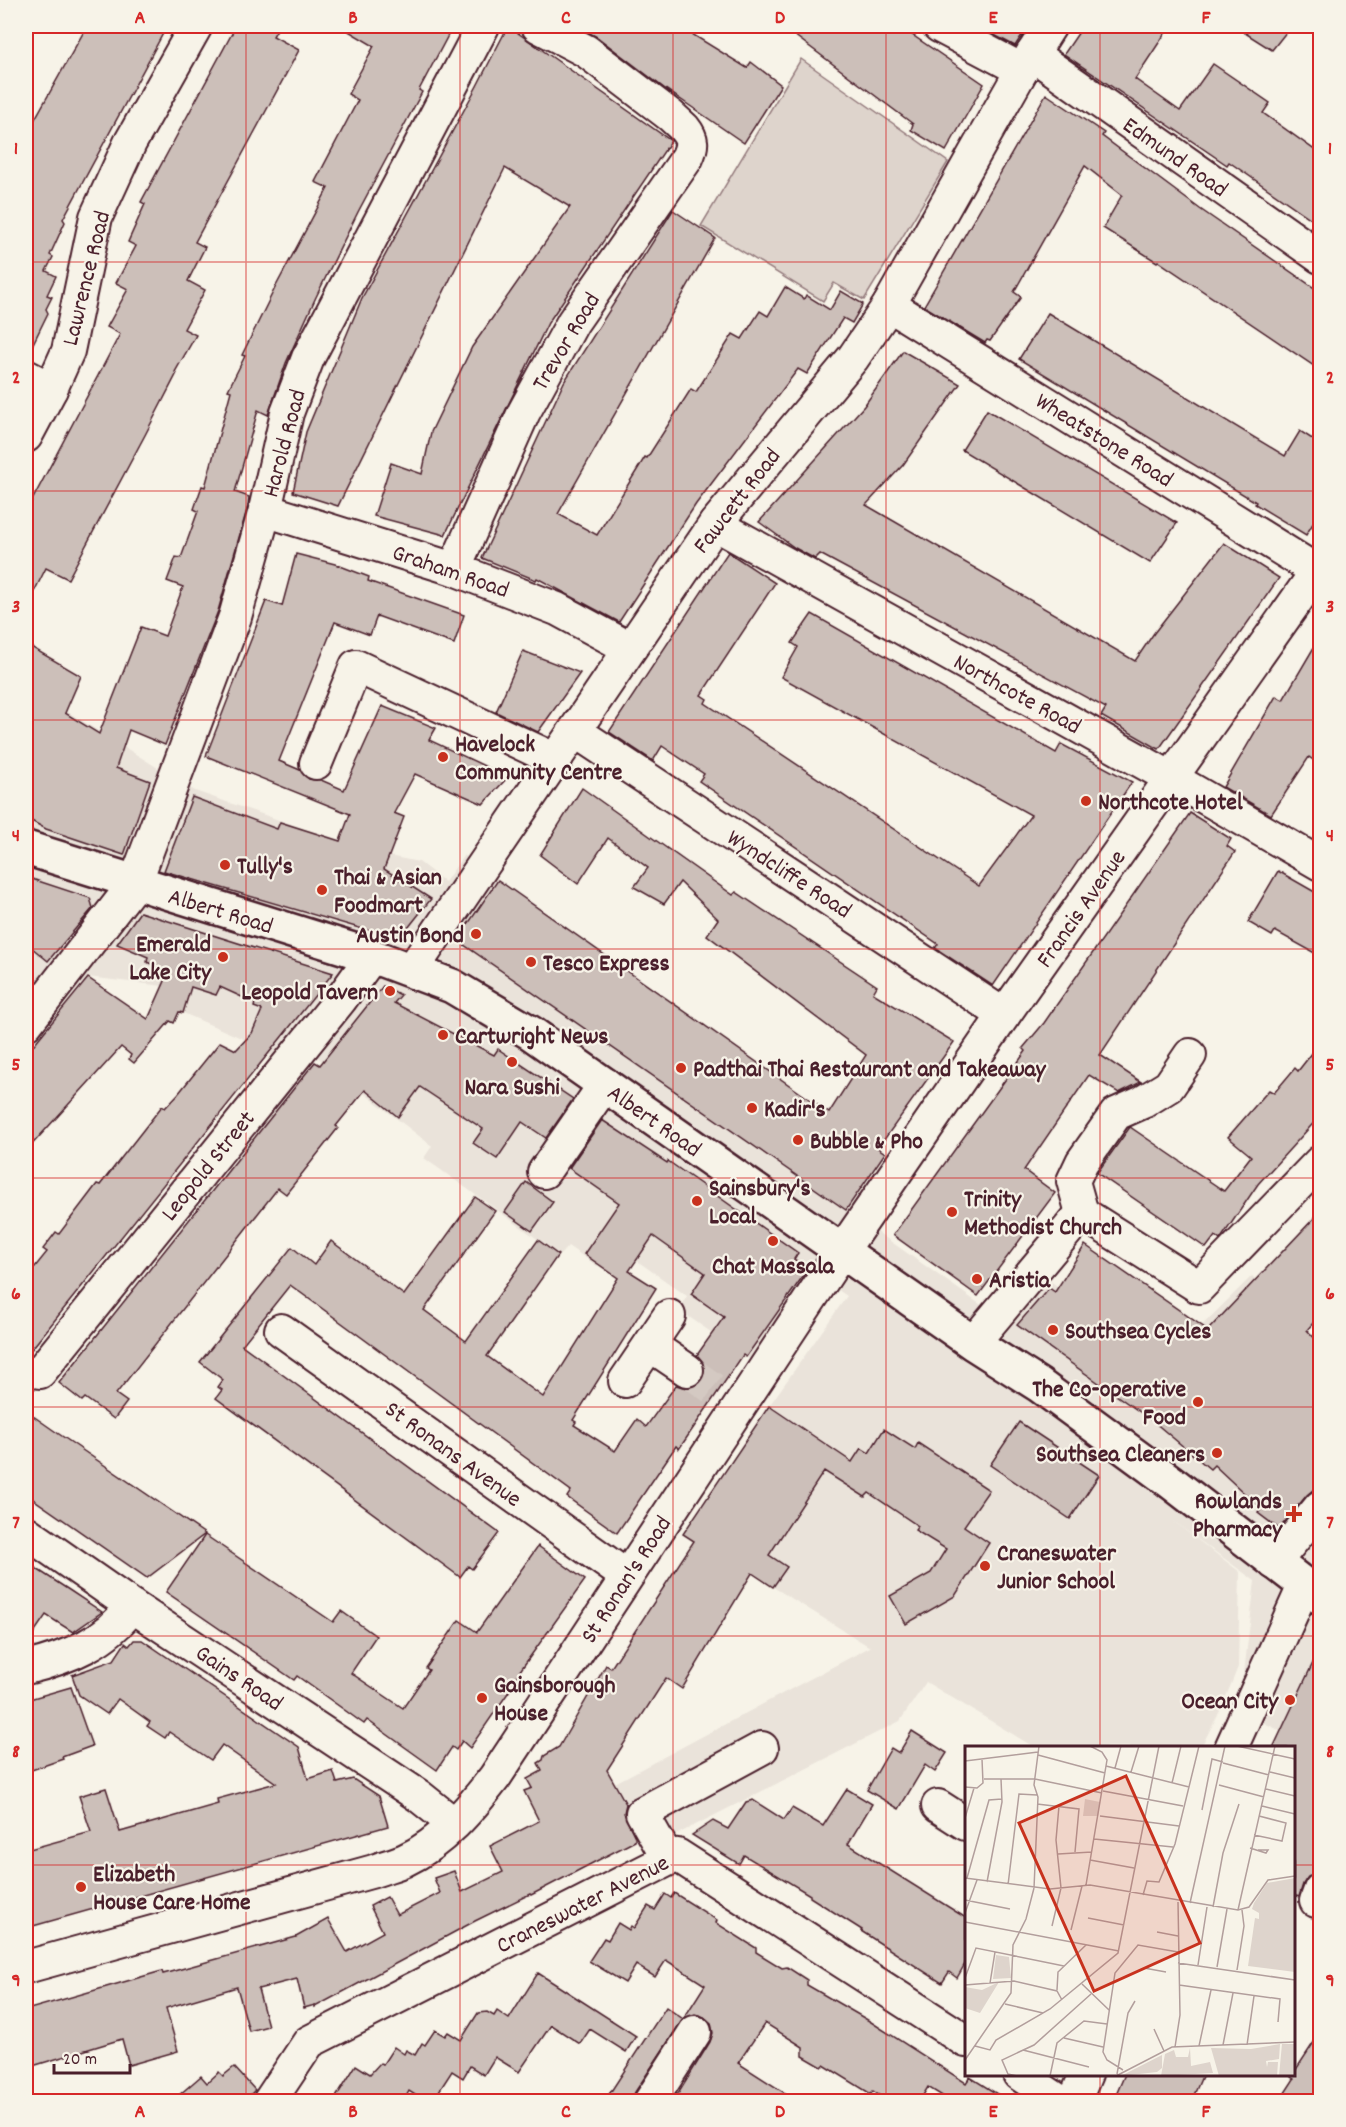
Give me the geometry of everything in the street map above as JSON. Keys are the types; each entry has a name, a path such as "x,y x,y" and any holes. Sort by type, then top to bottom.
{"main road":[{"name":"Albert Road","path":"26,848 372,956 412,970 462,992 531,1033 973,1343 1039,1385 1225,1522 1312,1591"}],"street":[{"name":"Lawrence Road","path":"26,436 38,382 68,351 96,217 130,143 196,26"},
{"name":"Harold Road","path":"26,1024 135,883 235,617 265,510 287,413 308,358 483,26"},
{"name":"Trevor Road","path":"454,569 524,412 573,322 687,158 692,146 691,136 656,104 586,51 538,26"},
{"name":"Edmund Road","path":"939,26 1027,62 1320,257"},
{"name":"Fawcett Road","path":"412,970 715,524 853,358 889,305 1027,62 1050,26"},
{"name":"Wheatstone Road","path":"889,305 1320,570"},
{"name":"Graham Road","path":"265,510 454,569 557,609 629,648"},
{"name":"Northcote Road","path":"715,524 1173,779 1320,864"},
{"name":"Francis Avenue","path":"842,1251 1004,1015 1320,570"},
{"path":"316,763 356,666 556,760"},
{"name":"Wyndcliffe Road","path":"575,731 1004,1015"},
{"name":"Leopold Street","path":"40,1372 340,999 372,956"},
{"path":"1190,1056 1169,1086 1143,1102 1116,1114 1082,1162 1073,1181 1083,1213 1199,1287 1320,1162"},
{"path":"544,1172 604,1084"},
{"path":"973,1343 1083,1213"},
{"name":"St Ronan's Road","path":"26,1967 406,1860 454,1824 495,1777 626,1576 729,1399 842,1251"},
{"path":"625,1381 669,1316"},
{"name":"St Ronans Avenue","path":"281,1330 626,1576"},
{"path":"650,1344 687,1370"},
{"path":"1274,1563 1320,1507"},
{"name":"Gains Road","path":"26,1533 410,1790 454,1824"},
{"path":"1232,1746 1312,1591"},
{"path":"26,1668 70,1654 95,1642 116,1627 132,1606"},
{"path":"668,1859 642,1813 762,1748"},
{"path":"938,1806 965,1823"},
{"name":"Craneswater Avenue","path":"269,2102 309,2042 677,1855 965,2040"},
{"path":"650,2102 695,2032"},
{"path":"1022,2076 1060,2102"},
{"path":"1074,2102 1085,2076"}],"shaded area":[{"path":"801,59 948,162 864,300 834,283 823,301 701,226"},
{"path":"26,686 195,791 343,842 389,856 419,862 445,882 464,855 885,1153 846,1210 981,1305 1021,1259 1162,1365 1252,1276 1320,1344 1320,1380 1301,1402 1320,1424 1320,1749 1232,1708 1244,1673 1255,1581 1173,1521 1240,1572 1238,1667 1221,1709 1202,1746 1032,1746 926,1682 900,1721 650,1848 615,1783 870,1647 723,1556 721,1559 683,1534 769,1406 847,1296 816,1275 754,1362 679,1310 687,1296 613,1244 597,1266 568,1246 560,1255 424,1158 432,1146 316,1056 265,1055 246,1040 183,1013 188,996 163,986 88,977 56,1013 26,985"}],"building":[{"path":"87,26 167,26 63,219 65,222 50,255 53,257 46,271 56,276 47,295 52,297 46,309 48,313 26,358 26,135"},
{"path":"236,26 279,26 273,36 299,50 195,242 205,247 188,281 205,290 184,329 196,335 68,579 46,568 26,608 26,512 120,334 107,327 128,289 116,283 136,246 128,242 145,204 141,202"},
{"path":"340,26 453,26 419,90 422,92 316,297 286,363 268,415 258,410 235,492 249,497 248,506 218,611 165,745 129,730 116,768 150,781 124,855 46,829 26,818 26,644 81,676 65,713 99,734 141,627 165,636 183,587 167,581 176,557 181,558 198,511 194,509 202,486 205,487 231,391 228,390 245,356 242,355 275,288 328,188 315,182 358,100 348,94 374,46"},
{"path":"508,26 671,141 548,323 445,535 374,516 391,463 422,474 431,432 472,347 570,207 505,168 338,506 293,492 306,432 362,298"},
{"path":"576,26 679,26 747,68 751,62 781,85 744,143 664,88 597,37"},
{"path":"782,26 899,26 984,84 946,151 911,130 913,124"},
{"path":"977,26 1028,26 1015,46"},
{"path":"1083,26 1170,26 1135,79 1180,111 1213,64 1270,103 1263,113 1320,154 1320,225 1229,162 1227,165 1064,54"},
{"path":"1234,26 1291,26 1272,50"},
{"path":"1046,94 1104,133 1102,136 1200,209 1320,292 1320,370 1158,261 1103,228 1122,195 1085,166 1014,292 1021,297 990,341 987,340 985,343 924,306"},
{"path":"673,210 715,238 558,514 597,535 645,457 647,458 691,389 696,392 733,334 742,339 760,311 768,316 785,287 804,299 806,295 830,310 841,291 863,304 852,323 843,318 807,374 798,369 696,504 619,622 537,578 536,580 482,558 564,382"},
{"path":"1048,313 1285,456 1300,431 1320,444 1320,512 1306,535 1255,504 1256,502 1019,359"},
{"path":"903,351 960,384 903,465 866,505 1135,661 1224,543 1279,578 1159,749 1101,716 1106,708 820,554 815,559 795,548 759,522 864,406"},
{"path":"987,410 1177,523 1150,563 962,450"},
{"path":"728,552 775,583 701,695 707,699 705,703 979,886 1031,815 781,677 798,647 792,643 812,614 1056,753 1061,744 1132,782 993,986 935,948 938,944 699,781 704,774 662,746 653,761 609,732"},
{"path":"296,554 335,564 369,577 368,581 464,615 454,644 377,616 370,635 335,622 279,761 300,770 309,779 321,780 344,790 382,706 436,728 429,740 508,777 483,804 415,774 394,813 404,817 384,869 431,899 404,933 390,937 164,871 192,797 277,829 280,822 340,841 350,814 206,756 266,601 282,606"},
{"path":"1320,637 1320,765 1309,757 1271,815 1223,787 1276,696 1283,700"},
{"path":"523,651 580,673 538,732 496,712"},
{"path":"582,788 733,895 736,892 877,986 873,993 954,1042 878,1148 885,1153 846,1210 457,940 498,880 829,1113 866,1055 707,935 718,919 680,882 664,904 634,887 648,868 608,838 578,884 540,855"},
{"path":"1190,813 1231,839 1227,846 1235,852 1100,1055 1141,1082 1119,1093 1089,1075 1024,1170 1055,1193 978,1296 893,1235 1026,1051 1023,1048 1044,1023"},
{"path":"1278,871 1320,895 1320,956 1275,931 1272,936 1248,922"},
{"path":"26,877 90,898 93,908 48,961 26,943"},
{"path":"140,912 333,973 26,1356 26,1278 47,1252 43,1249 56,1232 59,1234 97,1184 100,1185 162,1106 165,1108 178,1094 220,1042 236,1050 252,1033 262,1010 254,1007 255,1003 220,987 216,995 191,987 183,1013 179,1012 174,1023 170,1021 134,1063 129,1059 131,1055 121,1047 26,1151 26,1054 88,978 148,1019 169,972 147,962 148,957 117,944"},
{"path":"383,986 401,995 394,1003 494,1055 498,1049 573,1099 546,1138 522,1122 497,1159 473,1143 483,1129 420,1087 398,1117 365,1090 286,1194 278,1188 116,1394 127,1402 114,1419 85,1398 82,1401 59,1383 315,1062 320,1065"},
{"path":"1320,1043 1320,1116 1258,1184 1220,1240 1215,1236 1206,1248 1097,1173 1130,1127 1224,1191 1251,1156 1228,1137 1269,1090 1274,1093 1295,1068 1298,1071"},
{"path":"602,1120 667,1163 668,1161 798,1253 794,1259 808,1269 746,1357 743,1355 679,1449 676,1446 617,1533 567,1497 571,1491 290,1285 242,1345 499,1533 472,1569 468,1566 460,1577 216,1398 222,1390 218,1387 223,1380 200,1362 292,1247 314,1265 331,1241 404,1295 475,1197 495,1211 424,1310 466,1341 538,1240 558,1255 487,1356 543,1397 618,1278 584,1254 619,1203 569,1168","holes":["653,1236 705,1273 691,1294 724,1317 697,1355 703,1362 705,1371 702,1381 686,1388 676,1385 646,1427 637,1419 615,1451 574,1425 576,1422 573,1420 656,1288 629,1271"]},
{"path":"526,1182 553,1202 532,1231 505,1212"},
{"path":"1320,1212 1320,1315 1307,1330 1320,1344 1320,1489 1313,1490 1307,1495 1279,1529 1258,1513 1261,1509 1214,1465 1210,1469 1154,1422 1017,1325 1049,1288 1055,1292 1085,1245 1208,1330"},
{"path":"769,1406 852,1462 861,1448 869,1453 884,1429 915,1449 918,1443 989,1490 964,1526 989,1543 955,1596 906,1624 890,1596 931,1573 946,1549 915,1530 918,1526 869,1493 865,1497 824,1471 769,1555 787,1567 773,1587 752,1573 682,1689 666,1678 607,1770 626,1804 624,1813 635,1841 475,1921 315,2007 315,2005 304,2008 297,1979 258,1989 268,2026 249,2031 237,1987 166,2008 178,2051 129,2065 122,2039 26,2068 26,2010 162,1971 163,1974 296,1937 328,1919 347,1952 383,1932 370,1906 387,1897 397,1915 440,1893 434,1878 454,1871 462,1892 503,1872 490,1846 539,1821 524,1791 532,1788 527,1779 542,1771 538,1763 543,1760 544,1756 559,1747 606,1665 611,1668 694,1541 683,1534"},
{"path":"26,1411 205,1534 147,1578 26,1494"},
{"path":"1019,1422 1099,1475 1070,1519 990,1465"},
{"path":"205,1535 333,1622 341,1611 376,1636 351,1673 403,1708 429,1670 426,1668 459,1620 477,1632 538,1546 585,1580 517,1675 519,1677 470,1748 462,1741 456,1750 452,1747 437,1770 367,1720 364,1724 297,1676 294,1680 166,1592"},
{"path":"26,1562 102,1612 73,1632 46,1615 26,1644"},
{"path":"134,1640 142,1640 299,1747 308,1779 333,1771 337,1783 353,1779 379,1796 388,1826 26,1928 26,1850 91,1832 79,1796 106,1788 120,1832 218,1804 217,1799 276,1783 222,1745 211,1760 169,1732 165,1738 147,1726 150,1722 118,1699 107,1714 79,1695 72,1675 114,1660 125,1643 129,1646"},
{"path":"1320,1648 1320,1873 1308,1877 1299,1897 1295,1896 1295,1746 1274,1746"},
{"path":"71,1687 92,1746 26,1772 26,1700"},
{"path":"912,1731 947,1753 935,1772 925,1765 899,1809 867,1790 891,1748 899,1753"},
{"path":"847,1789 872,1804 848,1844 965,1917 965,1964 957,1978 949,1972 942,1983 810,1895 744,1855 739,1864 692,1835 713,1821 728,1829 746,1802 753,1800 784,1820 792,1808 823,1826"},
{"path":"674,1893 756,1948 756,1952 807,1980 807,1985 871,2022 966,2083 970,2077 1010,2102 952,2102 928,2087 919,2102 889,2102 873,2091 871,2094 824,2065 822,2067 803,2056 803,2047 765,2023 738,2063 799,2102 673,2102 710,2042 713,2033 711,2023 704,2017 695,2014 684,2018 705,1985 666,1960 655,1977 636,1965 625,1983 589,1961 604,1938 608,1940 618,1923 629,1930 631,1926 634,1928 648,1906 655,1910 665,1894 671,1898"},
{"path":"538,1973 636,2036 626,2052 590,2029 580,2044 551,2025 519,2072 495,2057 484,2075 470,2066 463,2078 452,2071 432,2102 426,2102 409,2091 403,2102 333,2102 356,2065 370,2074 380,2063 383,2064 394,2047 404,2054 406,2050 415,2055 422,2043 425,2045 435,2030 445,2036 448,2032 461,2040 478,2013 487,2012 494,2016 497,2011 509,2019"},
{"path":"666,2007 683,2019 635,2092 632,2102 604,2102"},
{"path":"1320,2033 1320,2092 1314,2102 1279,2102 1294,2079 1291,2077 1295,2076 1295,2071"},
{"path":"234,2067 255,2090 243,2102 171,2102 201,2076 207,2083 219,2072 223,2076"},
{"path":"1124,2076 1202,2076 1191,2102 1113,2102"}],"tunnel":[{"path":"687,1370 718,1392"}],"place":[{"name":"Havelock Community Centre","path":"443,757"},
{"name":"Northcote Hotel","path":"1086,801"},
{"name":"Tully's","path":"225,865"},
{"name":"Thai & Asian Foodmart","path":"322,890"},
{"name":"Austin Bond","path":"476,934"},
{"name":"Emerald Lake City","path":"223,957"},
{"name":"Tesco Express","path":"531,962"},
{"name":"Leopold Tavern","path":"390,991"},
{"name":"Cartwright News","path":"443,1035"},
{"name":"Nara Sushi","path":"512,1062"},
{"name":"Padthai Thai Restaurant and Takeaway","path":"681,1068"},
{"name":"Kadir's","path":"752,1108"},
{"name":"Bubble & Pho","path":"798,1140"},
{"name":"Sainsbury's Local","path":"697,1201"},
{"name":"Trinity Methodist Church","path":"952,1212"},
{"name":"Chat Massala","path":"773,1241"},
{"name":"Aristia","path":"977,1279"},
{"name":"Southsea Cycles","path":"1053,1330"},
{"name":"The Co-operative Food","path":"1198,1402"},
{"name":"Southsea Cleaners","path":"1217,1453"},
{"name":"Rowlands Pharmacy","path":"1294,1514"},
{"name":"Craneswater Junior School","path":"985,1566"},
{"name":"Gainsborough House","path":"482,1698"},
{"name":"Ocean City","path":"1290,1700"},
{"name":"Elizabeth House Care Home","path":"81,1887"}]}
